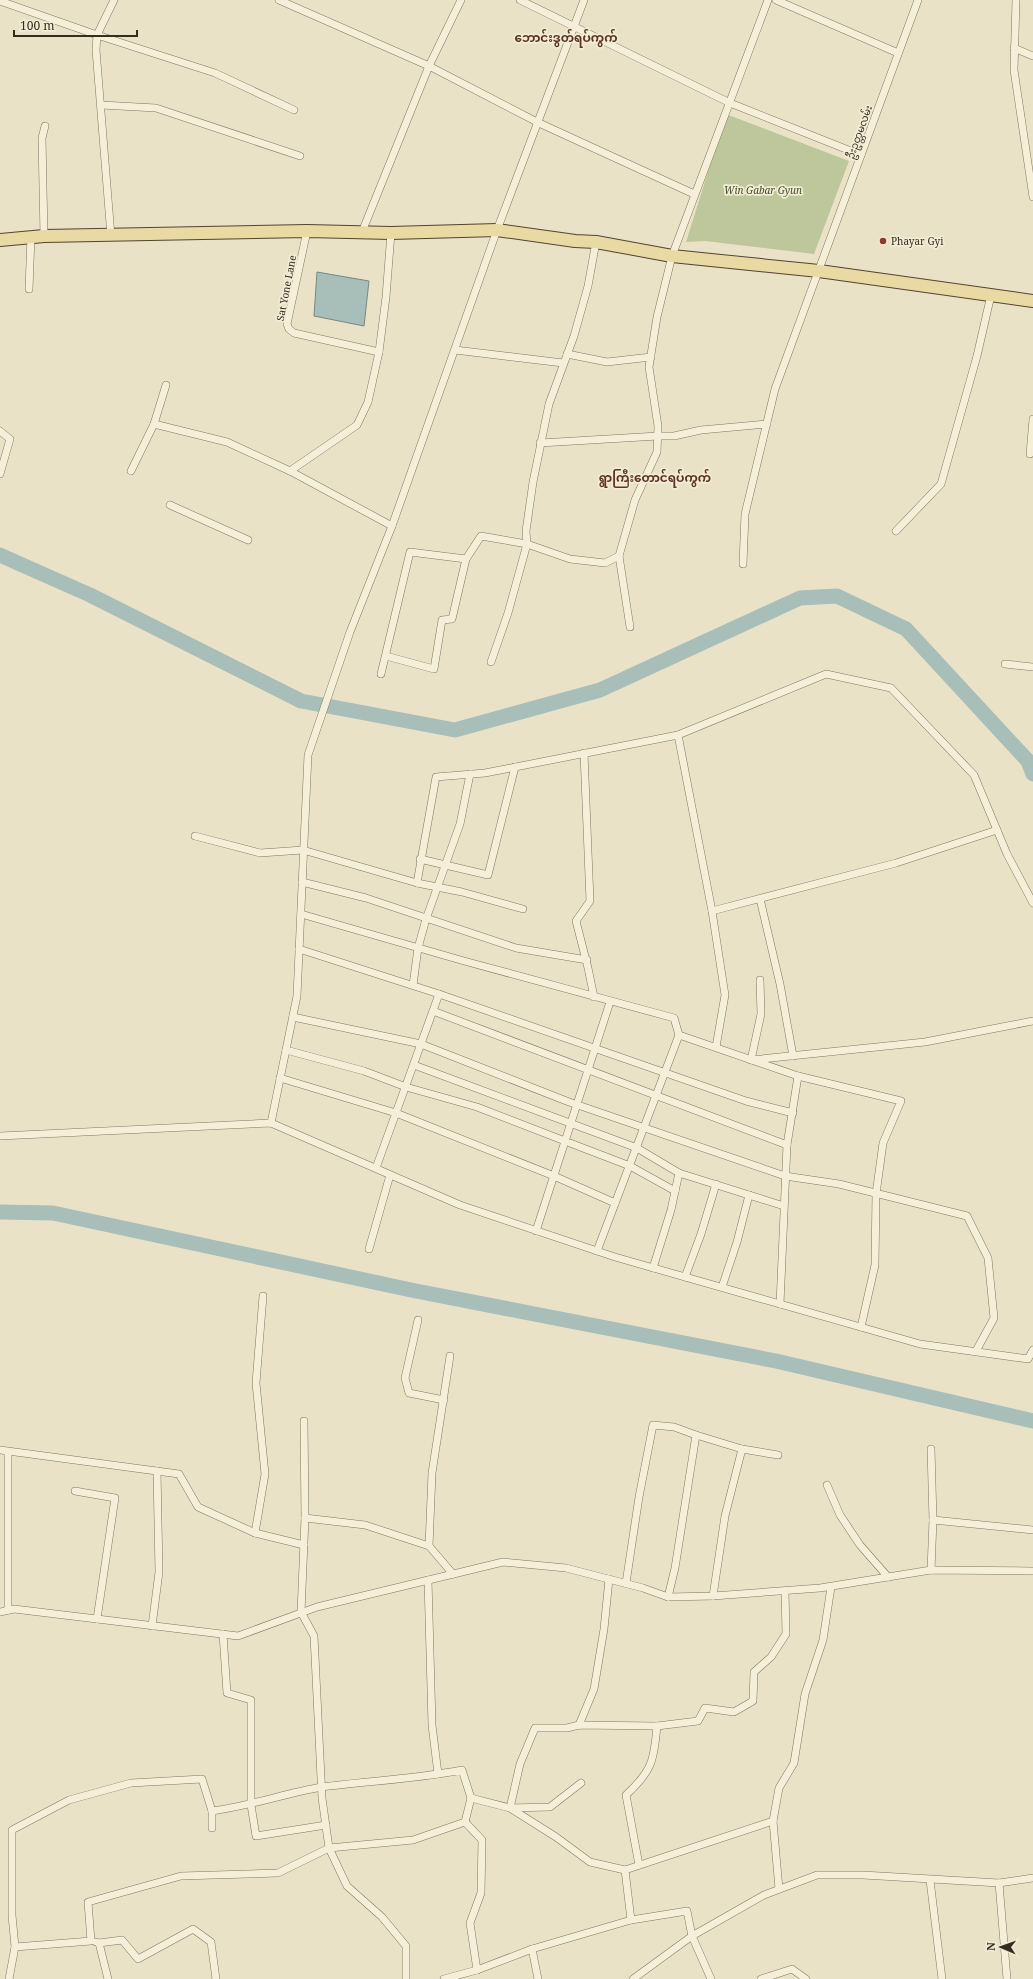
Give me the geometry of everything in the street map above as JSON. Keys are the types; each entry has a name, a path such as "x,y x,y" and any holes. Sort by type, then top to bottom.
{"main road":[{"path":"0,240 44,236 111,236 307,231 391,233 497,230 574,241 596,242 672,256 819,271 1033,301"}],"street":[{"path":"0,0 97,35 215,73 294,110"},
{"path":"111,236 102,105 96,50 97,35 114,0"},
{"path":"279,0 429,66 539,123 694,194"},
{"path":"362,232 429,66 461,0"},
{"path":"520,0 730,103 861,154"},
{"path":"271,1123 297,996 308,756 350,632 392,526 497,230 539,123 584,0"},
{"path":"630,627 619,556 635,500 657,452 658,426 649,367 657,317 672,256 768,0"},
{"path":"776,0 898,53"},
{"name":"ဦးဥတ္တမလမ်း","path":"742,564 745,514 775,389 918,0"},
{"path":"1016,0 1014,70 1033,197"},
{"path":"1014,48 1033,56"},
{"path":"102,105 156,108 300,156"},
{"path":"44,236 42,138 45,126"},
{"name":"Sat Yone Lane","path":"307,231 287,324 289,329 294,332 379,352"},
{"path":"290,471 357,425 368,402 379,352 386,297 391,233"},
{"path":"29,289 31,238"},
{"path":"490,662 508,613 527,544 526,531 540,443 549,404 567,354 588,286 596,242"},
{"path":"896,531 941,484 977,356 991,295"},
{"path":"455,350 563,363"},
{"path":"567,354 606,362 651,357"},
{"path":"131,471 154,424 166,385"},
{"path":"1030,454 1033,419"},
{"path":"154,424 228,442 290,471 392,526"},
{"path":"540,443 674,436 700,430 767,424"},
{"path":"0,431 10,439 0,474"},
{"path":"170,505 248,540"},
{"path":"386,656 434,669 442,620 452,619 466,558 481,536 527,544 570,559 605,563 619,556"},
{"path":"381,674 410,552 466,558"},
{"path":"1005,664 1033,667"},
{"path":"417,883 420,859 436,777 470,774 515,767 678,735 826,674 891,688 974,774 1007,854 1033,903"},
{"path":"678,735 712,911 725,995 716,1047"},
{"path":"584,753 590,901 576,921 587,960 594,997"},
{"path":"420,859 444,866 488,875 515,767"},
{"path":"413,985 418,948 426,919 460,824 470,774"},
{"path":"712,911 896,863 997,830"},
{"path":"195,836 260,853 303,850 417,883 462,892 523,909"},
{"path":"302,882 366,898 516,948 587,960"},
{"path":"760,899 780,984 793,1056"},
{"path":"301,914 610,1002 674,1018 679,1035 597,1251"},
{"path":"299,949 413,985 596,1047 746,1101 793,1113"},
{"path":"751,1060 761,1014 760,980"},
{"path":"376,1168 440,994"},
{"path":"536,1231 554,1176 568,1142 571,1124 610,1002"},
{"path":"433,1011 787,1145"},
{"path":"293,1017 421,1044 577,1105 785,1176 839,1184 967,1216 988,1258 994,1318 976,1351"},
{"path":"751,1060 925,1042 1033,1021"},
{"path":"679,1035 798,1076 901,1101 883,1143 876,1194 875,1265 861,1327"},
{"path":"286,1050 364,1071 406,1087 478,1107 630,1166 675,1191"},
{"path":"414,1065 636,1148 679,1172 784,1206"},
{"path":"780,1304 787,1145 798,1076"},
{"path":"280,1078 396,1113 554,1176 615,1204"},
{"path":"0,1136 271,1123 460,1205 597,1251 653,1268 920,1344 1028,1358 1033,1350"},
{"path":"653,1268 679,1172"},
{"path":"369,1249 390,1175"},
{"path":"685,1277 701,1234 716,1184"},
{"path":"722,1287 737,1242 749,1195"},
{"path":"255,1533 265,1474 256,1383 263,1296"},
{"path":"418,1320 405,1378 409,1393 444,1400"},
{"path":"429,1546 432,1473 450,1356"},
{"path":"304,1421 305,1518 302,1612 314,1636 321,1788 329,1848 347,1886 382,1917 406,1946 406,1979"},
{"path":"626,1584 639,1497 653,1425 674,1427 742,1449 778,1455"},
{"path":"668,1597 675,1568 696,1435"},
{"path":"713,1596 725,1516 742,1449"},
{"path":"931,1449 933,1520 931,1570"},
{"path":"0,1450 179,1474 198,1507 255,1533 304,1545"},
{"path":"8,1452 4,1611 14,1609 238,1636 317,1607 503,1562 566,1568 668,1597 713,1596 831,1587 931,1570 1033,1571"},
{"path":"152,1626 159,1572 157,1471"},
{"path":"827,1484 844,1521 860,1545 888,1577"},
{"path":"75,1491 115,1498 97,1619"},
{"path":"305,1518 365,1525 429,1546 453,1574"},
{"path":"933,1520 1033,1530"},
{"path":"580,1724 594,1689 604,1629 609,1579"},
{"path":"428,1580 432,1725 438,1774"},
{"path":"780,1889 773,1820 779,1788 794,1763 805,1694 823,1640 831,1587"},
{"path":"510,1808 520,1764 535,1728 567,1728 580,1724 657,1726 698,1721 705,1708 734,1712 753,1701 754,1672 771,1657 786,1634 785,1591"},
{"path":"223,1634 227,1693 251,1700 252,1805 256,1836 326,1825"},
{"path":"639,1865 626,1795 641,1780 654,1757 657,1726"},
{"path":"212,1811 252,1805 321,1788 462,1770 471,1798 465,1822"},
{"path":"9,1979 16,1947 12,1915 12,1830 68,1800 131,1783 202,1779 212,1811 212,1828"},
{"path":"471,1798 510,1808 550,1806 581,1784"},
{"path":"510,1808 556,1837 590,1862 625,1870 773,1820"},
{"path":"91,1941 88,1902 181,1876 278,1873 329,1848 414,1840 465,1822"},
{"path":"465,1822 482,1840 482,1893 470,1924 477,1970"},
{"path":"625,1870 631,1920"},
{"path":"633,1979 692,1936 764,1895 817,1875 863,1875 999,1883 1033,1878"},
{"path":"930,1880 942,1979"},
{"path":"999,1883 1007,1979"},
{"path":"444,1979 477,1970 532,1949 631,1920 687,1911 692,1936 711,1979"},
{"path":"16,1947 91,1941 99,1943 122,1940 138,1959 193,1929 211,1942 216,1979"},
{"path":"99,1943 108,1979"},
{"path":"532,1949 538,1979"},
{"path":"760,1979 792,1969 806,1979"}],"green space":[{"name":"Win Gabar Gyun","path":"726,114 849,161 814,254 705,241 686,242"}],"water":[{"path":"317,272 369,281 364,326 314,316"}],"waterway":[{"path":"0,555 90,595 301,701 455,730 600,690 800,598 837,596 906,629 1028,761 1033,774"},
{"path":"0,1212 53,1213 411,1290 776,1361 1033,1421"}],"place":[{"name":"Phayar Gyi","path":"883,241"}],"district":[{"name":"ဘောင်းဒွတ်ရပ်ကွက်","path":"566,37"},
{"name":"ရွာကြီးတောင်ရပ်ကွက်","path":"655,477"}]}
